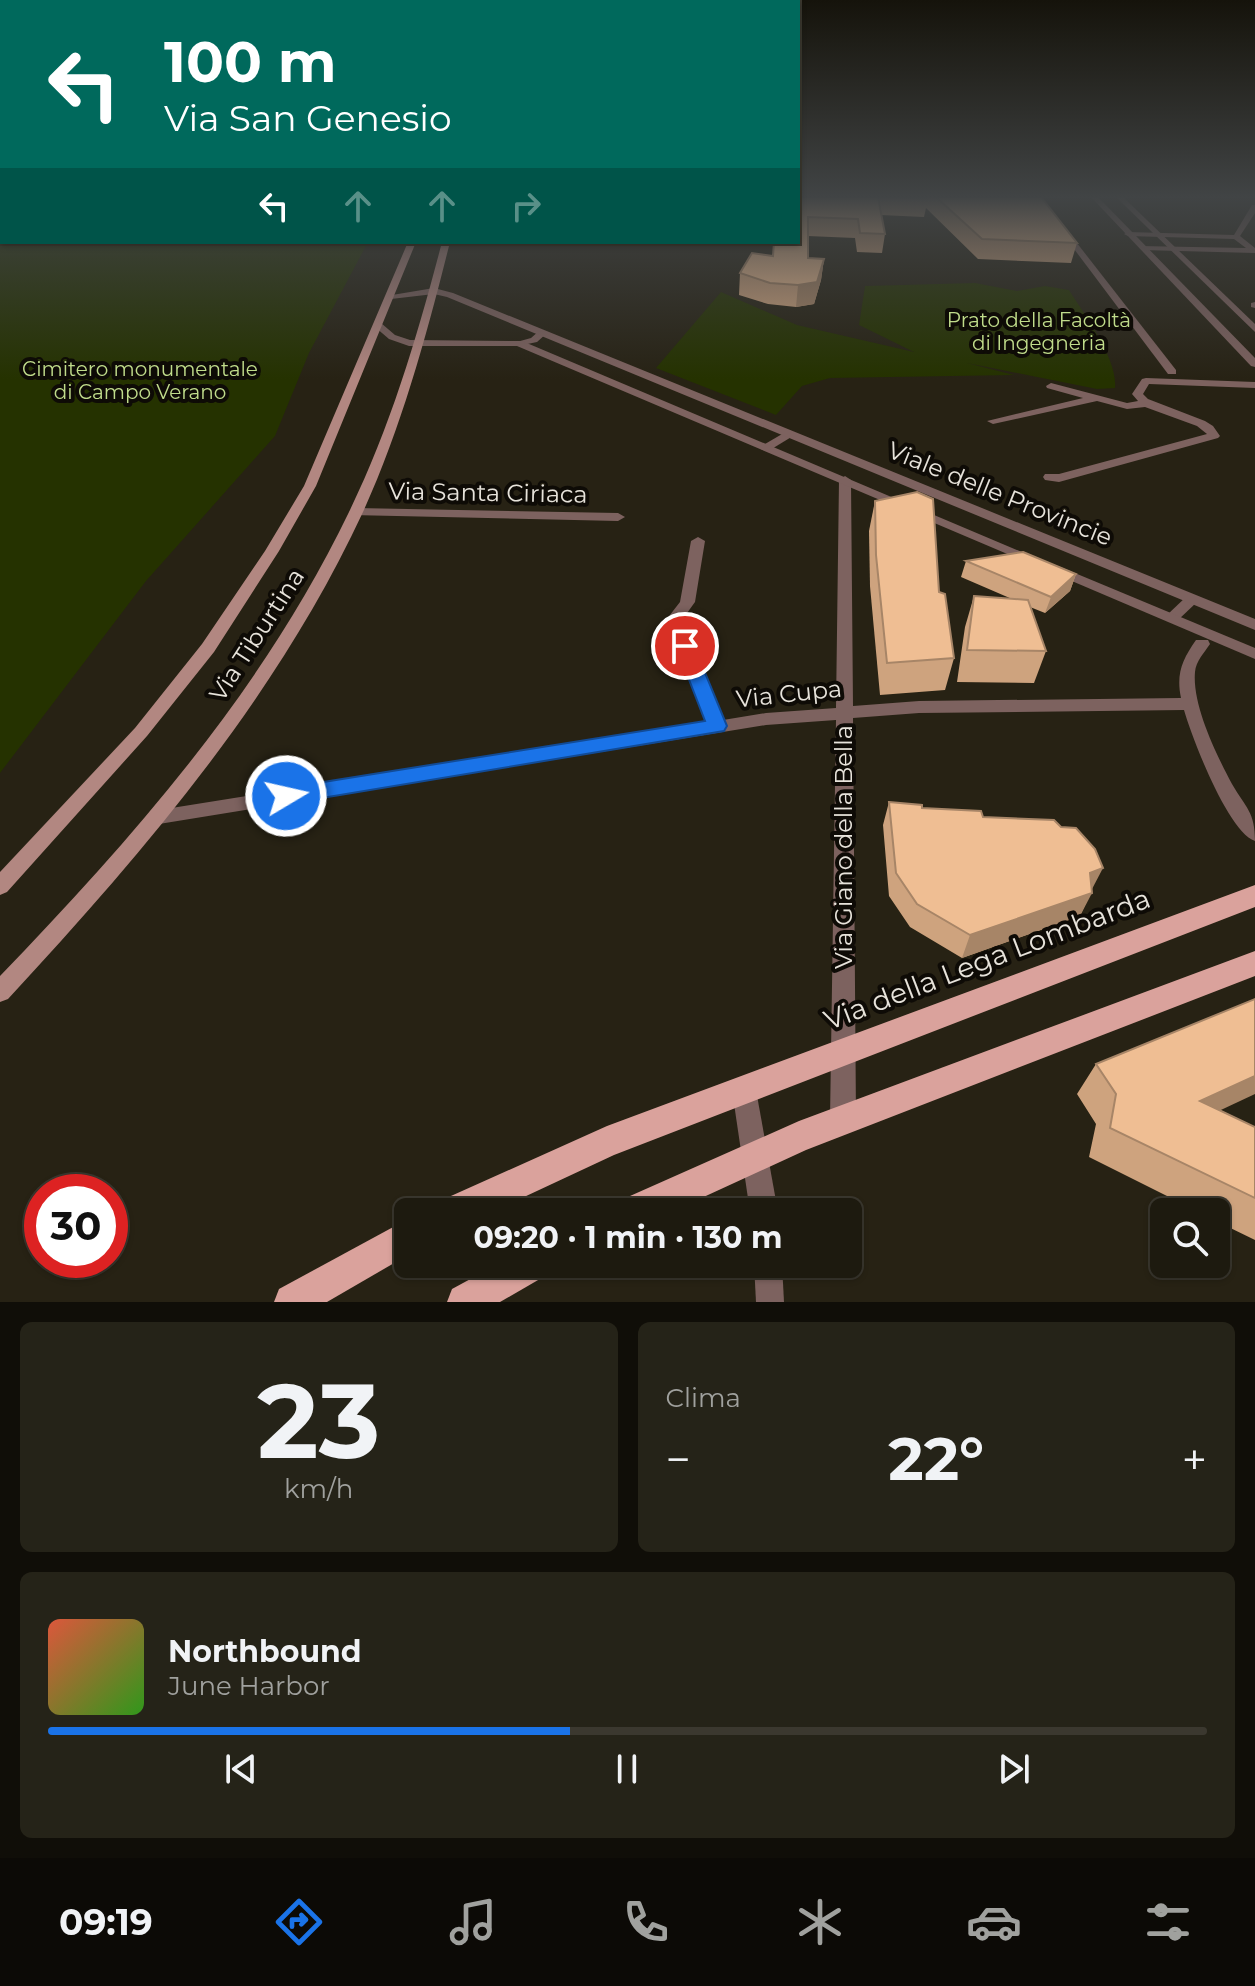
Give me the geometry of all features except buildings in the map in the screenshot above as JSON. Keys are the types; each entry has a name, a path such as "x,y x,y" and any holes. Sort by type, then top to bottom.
{"main road":[{"name":"Via Tiburtina","path":"0,886 110,768 225,624 299,508 406,258"},
{"name":"Via Tiburtina","path":"0,992 159,817 251,692 318,585 356,512 434,291 442,258"},
{"name":"Via della Lega Lombarda","path":"484,1198 566,1159 1255,896"},
{"path":"664,1198 843,1119 1255,963"},
{"path":"292,1302 394,1244"},
{"path":"465,1302 508,1278"}],"street":[{"path":"1085,258 1172,372"},
{"path":"1152,258 1255,364"},
{"path":"1180,258 1255,329"},
{"path":"391,296 434,291"},
{"name":"Viale delle Provincie","path":"434,291 1255,625"},
{"path":"378,325 395,339 416,343 518,343 537,339 542,333"},
{"name":"Viale delle Provincie","path":"518,343 1255,654"},
{"path":"1145,404 1137,394 1146,381 1255,385"},
{"path":"1049,477 1059,478 1194,443 1215,433 1206,426 1145,404 1127,406 1051,386"},
{"path":"993,421 1097,398"},
{"path":"766,447 789,434"},
{"name":"Via Giano della Bella","path":"843,1119 845,480"},
{"name":"Via Santa Ciriaca","path":"356,512 618,517"},
{"path":"698,541 687,602 674,620 717,726"},
{"path":"1172,618 1192,599"},
{"path":"1202,644 1187,672 1192,704 1225,791 1255,833"},
{"name":"Via Cupa","path":"159,817 717,726 844,712 1053,703 1192,704"},
{"path":"744,1090 762,1198"},
{"path":"769,1278 770,1302"}],"green space":[{"name":"Cimitero monumentale di Campo Verano","path":"0,258 360,258 309,353 275,436 146,581 0,773"},
{"name":"Prato della Facoltà di Ingegneria","path":"975,283 1017,291 1045,286 1069,290 1106,351 1115,388 1097,389 967,363 1014,375 830,378 802,386 776,415 656,368 721,292 797,325 914,352 859,325 865,286"}],"route":[{"path":"286,796 717,726 685,646"}]}
